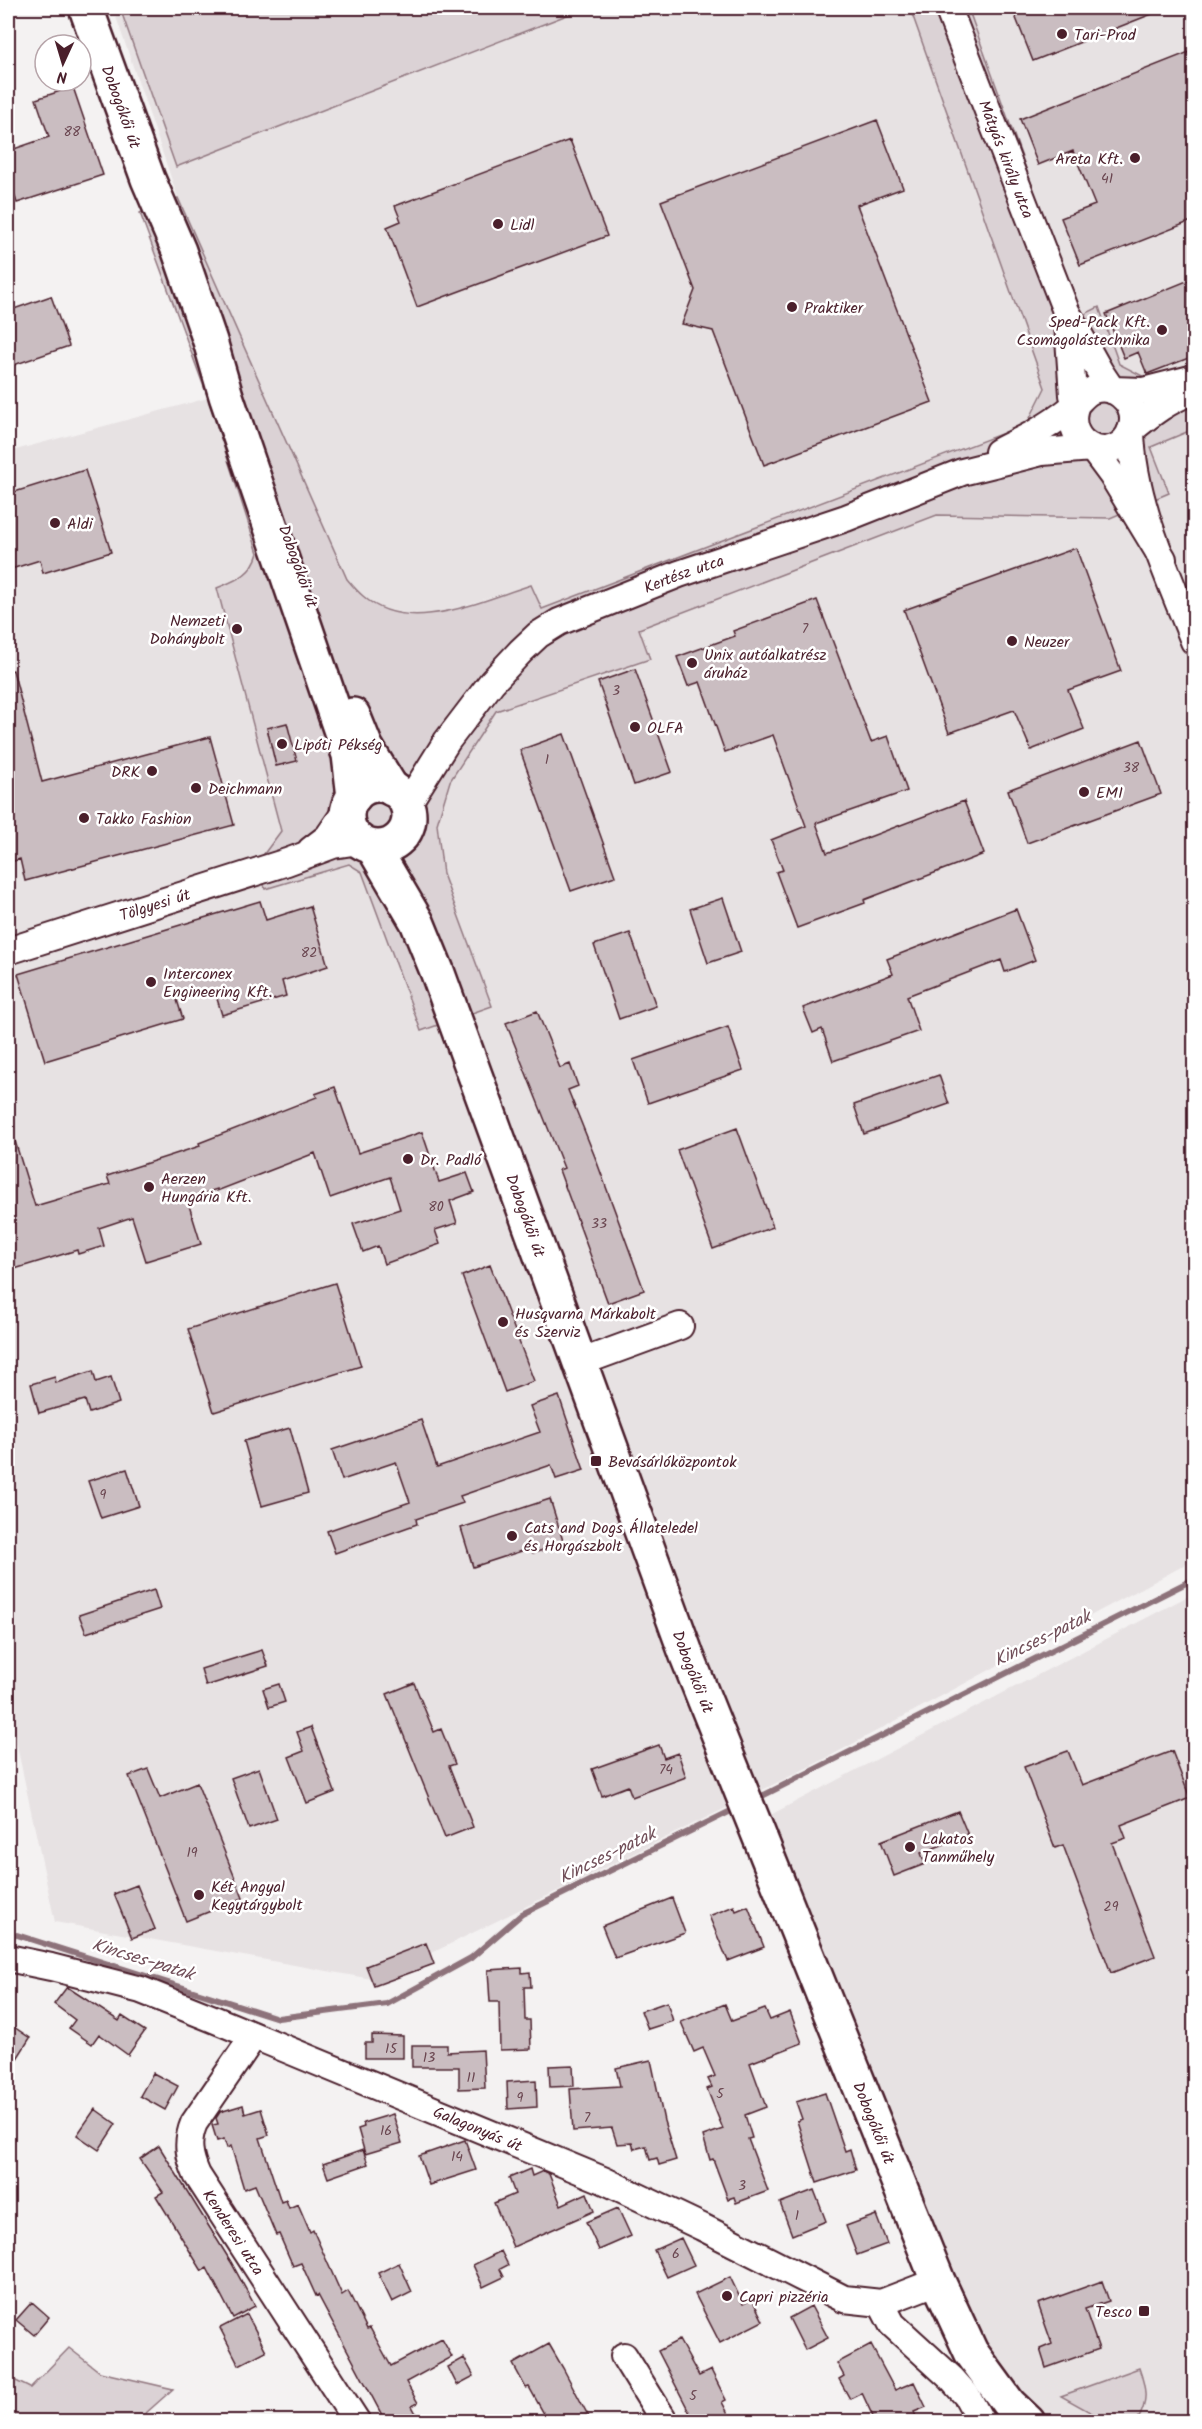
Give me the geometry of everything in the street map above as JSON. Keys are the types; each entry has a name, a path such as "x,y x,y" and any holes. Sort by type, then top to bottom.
{"main road":[{"name":"Dobogókői út","path":"86,8 148,179 179,251 349,755 351,803"},
{"name":"Dobogókői út","path":"210,341 291,542 363,738 399,796"},
{"path":"371,786 382,786 399,796 408,823 405,832 377,842 349,828 351,803 371,786"},
{"name":"Dobogókői út","path":"377,842 417,922 450,1006 687,1656 938,2281 971,2352 1017,2416"}],"street":[{"name":"Mátyás király utca","path":"948,8 1066,311 1112,390"},
{"name":"Mátyás király utca","path":"1066,311 1073,394 1076,404"},
{"path":"1112,390 1122,395 1129,403 1133,422 1131,430 1127,438 1113,448 1102,450 1092,448 1082,443 1072,425 1072,414 1082,396 1091,390 1102,388 1143,391 1194,378"},
{"path":"1194,389 1170,400 1147,415 1131,430 1132,459 1144,505 1194,641"},
{"name":"Kertész utca","path":"399,796 514,658 538,635 559,622 679,574 846,518 962,472 1034,434 1076,404"},
{"path":"1092,448 1112,474 1163,559"},
{"name":"Kertész utca","path":"962,472 1042,452 1092,448"},
{"name":"Tölgyesi út","path":"304,855 328,837 351,803"},
{"name":"Tölgyesi út","path":"8,951 333,845 377,842"},
{"path":"579,1363 680,1326"},
{"name":"Galagonyás út","path":"8,1958 141,1990 603,2180 702,2227 825,2292 844,2299 881,2303 938,2281"},
{"name":"Kenderesi utca","path":"253,2037 194,2123 189,2134 191,2162 203,2185 357,2421"},
{"path":"881,2303 892,2324 951,2378 967,2396 981,2421"},
{"path":"624,2356 665,2421"}],"shaded area":[{"path":"113,8 910,8 1046,388 1027,424 542,609 530,585 435,615 413,615 384,609 363,597 347,579 178,198"},
{"path":"120,8 585,8 176,167"},
{"path":"910,8 968,8 1071,293 1081,316 1099,307 1119,364 1150,380 1194,362 1194,429 1151,447 1169,493 1110,518 937,515 639,629 650,659 496,711 450,781 437,824 443,874 492,1006 421,1031 362,872 349,864 265,889 258,862 281,831 217,588 247,572 252,567 258,553 208,398 140,213 178,198 347,579 363,596 381,608 401,614 423,614 446,612 531,585 542,609 1027,424 1045,388"},
{"path":"968,8 1194,8 1194,362 1150,380 1119,364 1099,307 1081,316"},
{"path":"208,398 258,553 246,575 217,589 281,832 258,862 266,888 350,864 362,872 421,1031 492,1006 443,874 437,824 450,781 496,711 650,660 639,629 937,515 1110,518 1169,493 1151,447 1194,429 1194,1560 819,1762 377,1980 55,1922 8,1704 8,452"},
{"path":"1194,1593 1194,2421 1037,2421 981,2345 755,1823"},
{"path":"69,2348 100,2372 173,2389 137,2421 8,2421 8,2377 30,2388"},
{"path":"1139,2368 1145,2401 1137,2421 1106,2421 1061,2396"}],"building":[{"name":"Tari-Prod","path":"1012,8 1167,8 1033,61"},
{"name":"Areta Kft.","path":"1194,50 1194,220 1080,265 1061,218 1095,205 1073,151 1038,165 1020,119"},
{"path":"54,93 75,93 103,175 17,203 8,175 8,151 49,137 36,99"},
{"name":"Praktiker","path":"877,120 903,188 857,205 932,402 764,465 713,331 682,324 695,290 661,201"},
{"name":"Lidl","path":"570,140 607,236 417,307 387,227 401,221 395,206"},
{"name":"Sped-Pack Kft. Csomagolástechnika","path":"1194,278 1194,356 1147,374 1138,352 1124,358 1106,314"},
{"path":"51,296 69,346 8,367 8,311"},
{"name":"Aldi","path":"85,470 111,552 43,573 40,560 8,570 8,494"},
{"name":"Neuzer","path":"1076,548 1121,671 1068,690 1084,729 1031,750 1014,710 949,733 904,610"},
{"path":"817,600 871,742 888,736 907,791 816,823 827,853 964,801 984,854 797,928 776,872 783,870 771,840 806,826 773,735 725,752 700,682 688,686 677,657 735,636 733,631"},
{"name":"OLFA","path":"635,669 672,772 634,785 598,682"},
{"path":"13,670 42,782 210,737 234,825 25,881 20,859 8,863 8,671"},
{"name":"Lipóti Pékség","path":"287,723 297,761 276,766 267,728"},
{"path":"564,734 615,876 571,891 520,750"},
{"name":"EMI","path":"1141,740 1161,794 1027,843 1008,790"},
{"path":"723,898 741,952 708,963 690,909"},
{"name":"Interconex Engineering Kft.","path":"260,901 266,920 310,906 328,966 282,981 286,996 222,1015 214,989 177,1000 183,1019 45,1061 18,974"},
{"path":"1016,909 1035,960 1005,972 1001,960 907,996 919,1031 833,1061 822,1029 813,1033 803,1008 893,974 887,959"},
{"path":"630,933 656,1006 619,1019 594,945"},
{"path":"537,1011 560,1068 570,1064 578,1086 568,1090 644,1290 608,1303 559,1170 564,1168 506,1023"},
{"path":"728,1027 743,1070 648,1103 633,1060"},
{"path":"939,1075 949,1104 864,1134 854,1105"},
{"path":"335,1087 358,1153 422,1132 439,1182 467,1173 474,1192 450,1201 457,1223 435,1230 440,1244 384,1264 378,1246 363,1252 353,1224 400,1209 390,1177 330,1198 315,1153 217,1191 217,1189 187,1199 201,1244 146,1261 132,1217 99,1228 104,1246 78,1254 77,1250 8,1271 8,1129 11,1128 35,1206 110,1184 107,1176 200,1146 199,1143 317,1097 315,1094"},
{"path":"737,1128 773,1227 713,1249 677,1150"},
{"path":"490,1265 534,1381 505,1392 462,1276"},
{"path":"335,1283 361,1366 214,1412 188,1329"},
{"path":"93,1371 96,1382 111,1377 119,1403 89,1413 85,1400 39,1413 31,1384 55,1377 56,1383"},
{"path":"559,1396 584,1470 556,1479 551,1465 460,1496 463,1503 416,1519 417,1524 335,1553 327,1531 410,1502 396,1462 342,1480 332,1450 421,1420 437,1467 540,1432 530,1406"},
{"path":"290,1428 308,1493 262,1506 244,1441"},
{"path":"127,1469 139,1506 101,1518 88,1481"},
{"name":"Cats and Dogs Állateledel és Horgászbolt","path":"550,1499 564,1544 533,1553 531,1548 473,1567 461,1528"},
{"path":"154,1590 160,1609 86,1633 79,1615"},
{"path":"262,1650 268,1666 206,1686 201,1669"},
{"path":"414,1683 434,1732 441,1729 455,1764 449,1766 473,1827 445,1838 387,1694"},
{"path":"279,1684 285,1702 269,1707 263,1689"},
{"path":"311,1727 335,1792 307,1803 289,1757 304,1751 297,1732"},
{"path":"659,1745 664,1758 678,1753 686,1777 632,1797 628,1786 602,1796 592,1769"},
{"path":"1068,1751 1082,1785 1172,1751 1190,1798 1121,1825 1126,1838 1112,1843 1155,1956 1111,1973 1063,1845 1055,1848 1024,1767"},
{"path":"259,1768 277,1819 249,1829 231,1778"},
{"path":"148,1769 160,1798 197,1783 243,1898 186,1921 129,1776"},
{"name":"Lakatos Tanműhely","path":"958,1811 968,1835 921,1853 925,1864 894,1876 881,1841"},
{"path":"137,1885 155,1929 132,1938 114,1894"},
{"path":"672,1898 685,1933 615,1958 602,1926"},
{"path":"734,1906 736,1911 748,1906 764,1947 728,1961 709,1916"},
{"path":"426,1943 434,1964 374,1986 366,1966"},
{"path":"522,1968 522,1973 530,1972 531,1987 524,1987 525,2020 530,2020 531,2049 500,2050 499,2002 490,2002 488,1970"},
{"path":"67,1987 119,2021 122,2016 145,2031 128,2055 99,2034 92,2044 69,2028 75,2020 54,2004"},
{"path":"667,2002 673,2021 648,2029 641,2011"},
{"path":"725,2004 732,2021 765,2009 770,2020 790,2012 802,2043 750,2063 766,2107 745,2115 752,2138 748,2139 768,2191 736,2203 734,2197 728,2199 713,2159 710,2160 703,2136 723,2129 707,2089 712,2087 708,2079 715,2076 703,2048 694,2052 681,2022"},
{"path":"8,2023 30,2038 8,2073"},
{"path":"372,2035 403,2036 403,2058 365,2058 365,2043 372,2043"},
{"path":"412,2045 447,2045 447,2052 483,2050 485,2088 459,2089 459,2067 412,2067"},
{"path":"651,2060 664,2121 676,2160 659,2165 657,2158 650,2160 646,2146 634,2149 632,2143 617,2144 612,2128 573,2131 570,2089 620,2086 616,2068"},
{"path":"573,2065 574,2086 550,2087 549,2066"},
{"path":"153,2073 178,2086 165,2110 140,2096"},
{"path":"536,2080 537,2107 508,2109 507,2082"},
{"path":"825,2093 845,2151 850,2149 856,2170 817,2183 797,2121 802,2119 796,2102"},
{"path":"243,2105 245,2114 261,2109 269,2135 260,2138 281,2202 286,2200 289,2208 298,2204 310,2232 313,2230 342,2295 348,2291 367,2329 370,2328 391,2366 442,2339 452,2357 406,2382 418,2403 412,2406 420,2421 398,2421 383,2417 318,2295 316,2296 301,2263 293,2266 279,2234 276,2235 255,2185 244,2189 231,2146 227,2148 224,2139 217,2141 212,2125 218,2124 216,2118 220,2112"},
{"path":"95,2109 116,2124 99,2150 77,2135"},
{"path":"393,2114 402,2143 365,2154 358,2129 364,2127 363,2123"},
{"path":"465,2140 476,2170 429,2185 419,2156"},
{"path":"159,2146 231,2262 255,2306 233,2318 207,2268 202,2271 156,2196 163,2192 140,2159"},
{"path":"363,2150 368,2164 328,2178 323,2164"},
{"path":"530,2169 532,2176 543,2171 549,2174 561,2205 587,2193 594,2211 513,2247 494,2203 515,2194 509,2178"},
{"path":"814,2190 826,2221 792,2235 780,2203"},
{"path":"618,2208 631,2236 599,2250 586,2222"},
{"path":"876,2215 887,2244 857,2255 846,2226"},
{"path":"681,2238 694,2265 667,2277 654,2250"},
{"path":"501,2251 508,2265 500,2269 504,2277 483,2287 473,2265"},
{"path":"399,2263 412,2292 392,2302 378,2273"},
{"path":"730,2277 743,2304 752,2299 763,2321 720,2343 695,2294"},
{"path":"1102,2281 1109,2301 1085,2309 1099,2349 1046,2368 1040,2349 1052,2344 1038,2304"},
{"path":"32,2302 49,2317 34,2335 16,2320"},
{"path":"811,2306 828,2338 805,2350 789,2318"},
{"path":"247,2314 266,2351 239,2365 220,2328"},
{"path":"679,2340 699,2376 711,2370 726,2400 722,2402 732,2421 694,2421 658,2351"},
{"path":"549,2344 591,2421 548,2421 529,2387 526,2388 513,2364"},
{"path":"871,2345 895,2390 914,2382 926,2407 914,2412 918,2421 875,2421 862,2393 850,2399 839,2379 844,2376 837,2363"},
{"path":"464,2358 474,2376 457,2385 448,2367"}],"waterway":[{"name":"Kincses-patak","path":"756,1799 1194,1579"},
{"name":"Kincses-patak","path":"17,1935 278,2018 387,2004 471,1958 522,1914 739,1807"}],"place":[{"name":"Tari-Prod","path":"1062,34"},
{"name":"Areta Kft.","path":"1135,158"},
{"name":"Lidl","path":"498,224"},
{"name":"Praktiker","path":"792,307"},
{"name":"Sped-Pack Kft. Csomagolástechnika","path":"1162,330"},
{"name":"Aldi","path":"55,523"},
{"name":"Nemzeti Dohánybolt","path":"237,629"},
{"name":"Neuzer","path":"1012,641"},
{"name":"Unix autóalkatrész áruház","path":"692,663"},
{"name":"OLFA","path":"635,727"},
{"name":"Lipóti Pékség","path":"282,744"},
{"name":"DRK","path":"152,771"},
{"name":"Deichmann","path":"196,788"},
{"name":"EMI","path":"1084,792"},
{"name":"Takko Fashion","path":"84,818"},
{"name":"Interconex Engineering Kft.","path":"151,982"},
{"name":"Dr. Padló","path":"408,1159"},
{"name":"Aerzen Hungária Kft.","path":"149,1187"},
{"name":"Husqvarna Márkabolt és Szerviz","path":"503,1322"},
{"name":"Bevásárlóközpontok","path":"596,1461"},
{"name":"Cats and Dogs Állateledel és Horgászbolt","path":"512,1536"},
{"name":"Lakatos Tanműhely","path":"910,1847"},
{"name":"Két Angyal Kegytárgybolt","path":"199,1895"},
{"name":"Capri pizzéria","path":"727,2296"},
{"name":"Tesco","path":"1144,2311"}]}
